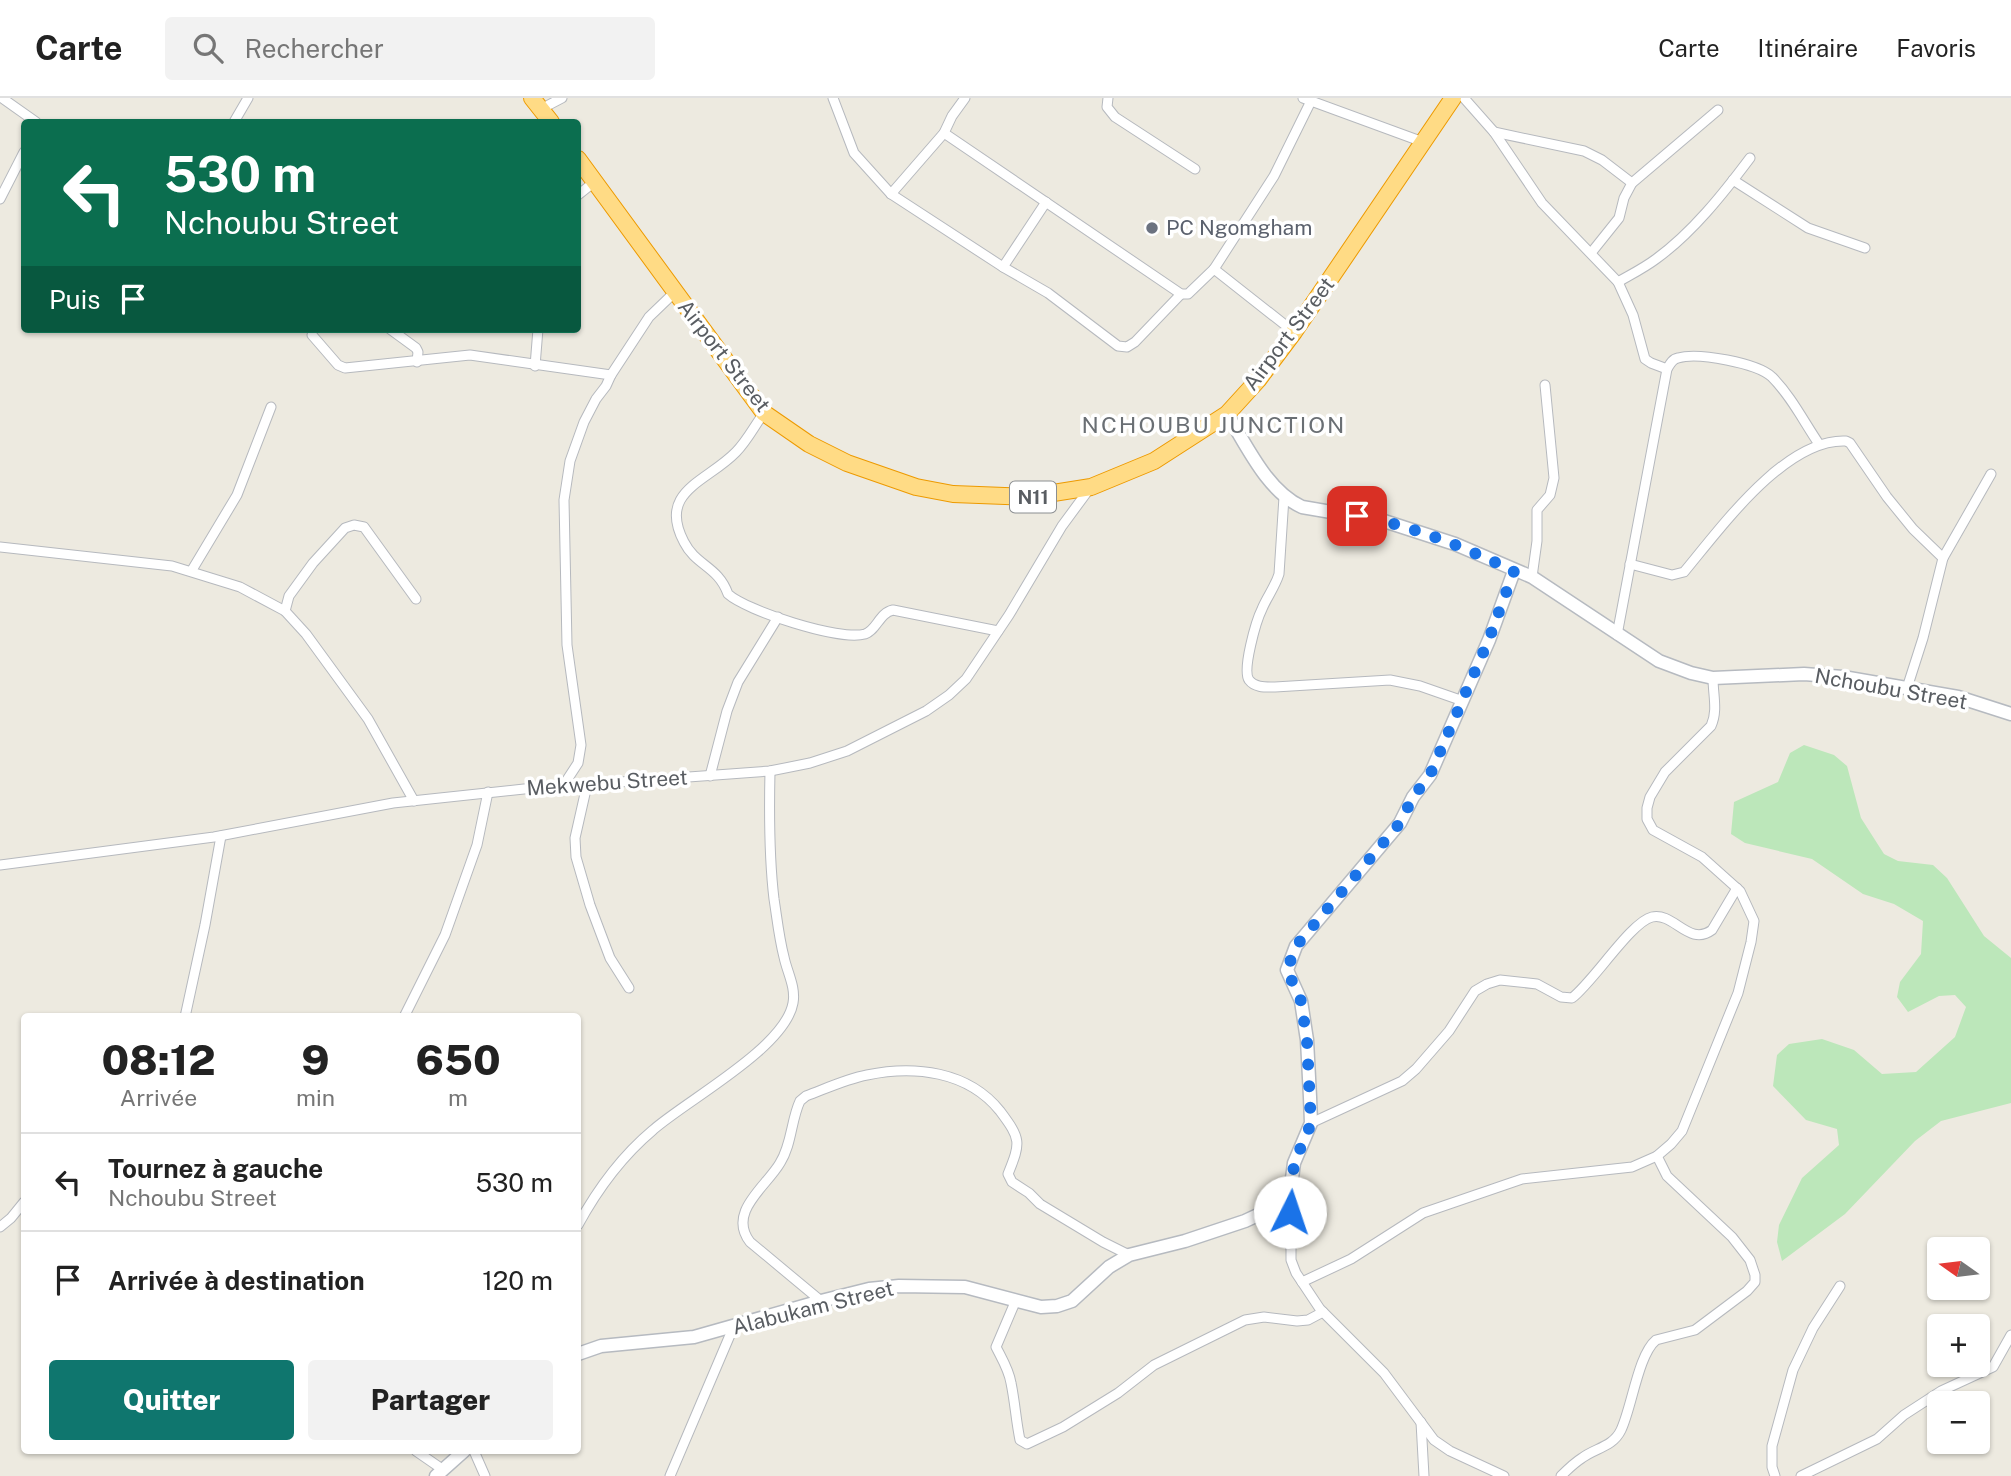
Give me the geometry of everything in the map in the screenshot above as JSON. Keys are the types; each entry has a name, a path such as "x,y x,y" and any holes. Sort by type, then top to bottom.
{"highway":[{"name":"Airport Street","path":"581,164 765,412 828,454 916,487 953,495 1028,498 1091,487 1154,461 1227,414 1258,380 1294,332 1453,98"}],"street":[{"path":"2,98 32,119"},
{"path":"236,119 248,98"},
{"path":"542,110 562,98"},
{"path":"833,98 854,153 891,194 1048,293 1118,346 1127,347 1135,342 1181,294"},
{"path":"891,194 944,133 965,98"},
{"path":"1108,98 1107,107 1115,117 1195,169"},
{"path":"1464,98 1494,132 1542,203 1618,282 1633,315 1645,359 1667,369"},
{"path":"944,133 1181,294 1188,294 1214,269 1274,176 1307,99 1423,142"},
{"path":"1591,253 1619,218 1624,198 1632,183 1718,110"},
{"path":"1494,132 1584,150 1632,183"},
{"path":"0,199 21,158"},
{"path":"1618,282 1654,261 1679,240 1750,158"},
{"path":"1733,180 1808,228 1865,248"},
{"path":"581,193 593,183"},
{"path":"1003,267 1046,202"},
{"path":"1214,269 1294,332"},
{"path":"563,786 578,763 582,745 567,645 564,500 570,461 583,422 611,374 649,317 675,292"},
{"path":"395,333 416,348 417,362"},
{"path":"535,366 538,333"},
{"path":"312,335 338,365 345,368 470,355 535,366 611,374"},
{"path":"1618,635 1667,369 1672,361 1698,356 1739,363 1769,374 1819,444"},
{"path":"1532,577 1537,541 1537,510 1550,495 1554,478 1545,386"},
{"path":"191,570 237,495 271,407"},
{"path":"765,412 737,451 686,491 677,503 675,512 676,523 693,556 721,577 733,599 820,630 859,634 873,629 884,614 893,610 998,631"},
{"path":"1227,414 1254,459 1284,498 1279,574 1261,610 1252,642 1247,675 1249,680 1257,685 1275,687 1390,680 1420,686 1463,702"},
{"path":"1630,564 1672,575 1685,572 1737,508 1773,474 1819,444 1841,441 1850,443 1887,497 1913,529 1943,558"},
{"path":"1907,688 1943,558 1991,474"},
{"name":"Mekwebu Street","path":"0,865 221,836 414,800 770,771 810,763 847,751 926,711 949,695 966,678 1062,526 1091,487"},
{"name":"Nchoubu Street","path":"1284,498 1302,507 1384,521 1455,544 1532,577 1666,664 1713,678 1804,674 1843,677 1958,697 2011,714"},
{"path":"285,611 289,596 313,563 345,527 354,525 364,527 416,598"},
{"path":"0,547 191,570 240,587 285,611 306,634 368,719 414,800"},
{"path":"1504,1476 1442,1447 1384,1373 1323,1312 1302,1282 1291,1260 1291,1186 1294,1163 1311,1124 1307,1041 1301,1001 1287,970 1296,946 1400,823 1413,797 1430,775 1489,639 1514,571"},
{"path":"710,776 727,711 738,682 778,617"},
{"path":"1302,1282 1351,1259 1423,1213 1522,1179 1632,1167 1657,1156 1682,1131 1738,993 1754,921 1737,888 1702,857 1653,830 1647,820 1650,797 1665,772 1711,726 1715,718 1713,678"},
{"path":"581,1219 594,1195 634,1148 653,1129 755,1054 784,1025 793,1005 792,980 783,956 774,897 769,816 770,771"},
{"path":"587,785 575,838 576,857 610,958 629,988"},
{"path":"406,1013 445,935 477,845 488,792"},
{"path":"186,1013 221,836"},
{"path":"1311,1124 1402,1081 1449,1031 1475,991 1487,984 1500,980 1537,984 1561,997 1572,998 1592,979 1638,923 1661,917 1695,935 1707,933 1712,930 1737,888"},
{"path":"821,1301 750,1242 741,1226 752,1198 781,1163 800,1101 806,1096 865,1075 926,1070 969,1085 994,1104 1013,1128 1018,1149 1008,1174 1012,1182 1040,1204 1129,1255"},
{"path":"1562,1476 1583,1456 1613,1442 1620,1431 1652,1343 1695,1330 1755,1282 1754,1268 1738,1245 1667,1176 1657,1156"},
{"name":"Alabukam Street","path":"581,1353 601,1346 694,1337 869,1289 912,1286 965,1287 1049,1308 1072,1301 1109,1267 1129,1255 1185,1241 1260,1214 1291,1186"},
{"path":"0,1227 21,1206"},
{"path":"1260,1214 1280,1231 1290,1247"},
{"path":"1775,1476 1772,1446 1793,1370 1812,1328 1840,1286"},
{"path":"1016,1300 996,1346 1004,1359 1012,1384 1020,1440 1027,1444 1118,1394 1154,1365 1245,1320 1258,1317 1308,1320 1323,1312"},
{"path":"670,1476 733,1328"},
{"path":"1801,1476 1877,1438 1904,1415 1941,1391 1993,1367 2011,1335"},
{"path":"1421,1422 1424,1476"},
{"path":"419,1454 439,1473 461,1454"},
{"path":"475,1454 485,1476"}],"green space":[{"path":"1804,745 1834,755 1847,766 1861,818 1884,854 1898,861 1933,865 1947,878 1984,936 2011,958 2011,1103 1941,1121 1915,1141 1845,1214 1782,1261 1777,1242 1779,1225 1802,1178 1839,1145 1837,1129 1806,1120 1773,1086 1777,1055 1789,1044 1822,1039 1854,1050 1882,1074 1916,1072 1955,1037 1966,1007 1955,995 1939,996 1908,1012 1897,997 1900,982 1921,954 1923,921 1894,904 1863,894 1812,859 1745,843 1731,834 1734,802 1778,782 1790,753"}],"place":[{"name":"PC Ngomgham","path":"1152,228"}],"district":[{"name":"NCHOUBU JUNCTION","path":"1214,425"}],"route":[{"path":"1290,1212 1294,1163 1311,1124 1307,1041 1301,1001 1287,970 1296,946 1342,889 1381,848 1430,775 1489,639 1514,571 1455,544 1384,521 1357,516"}]}
